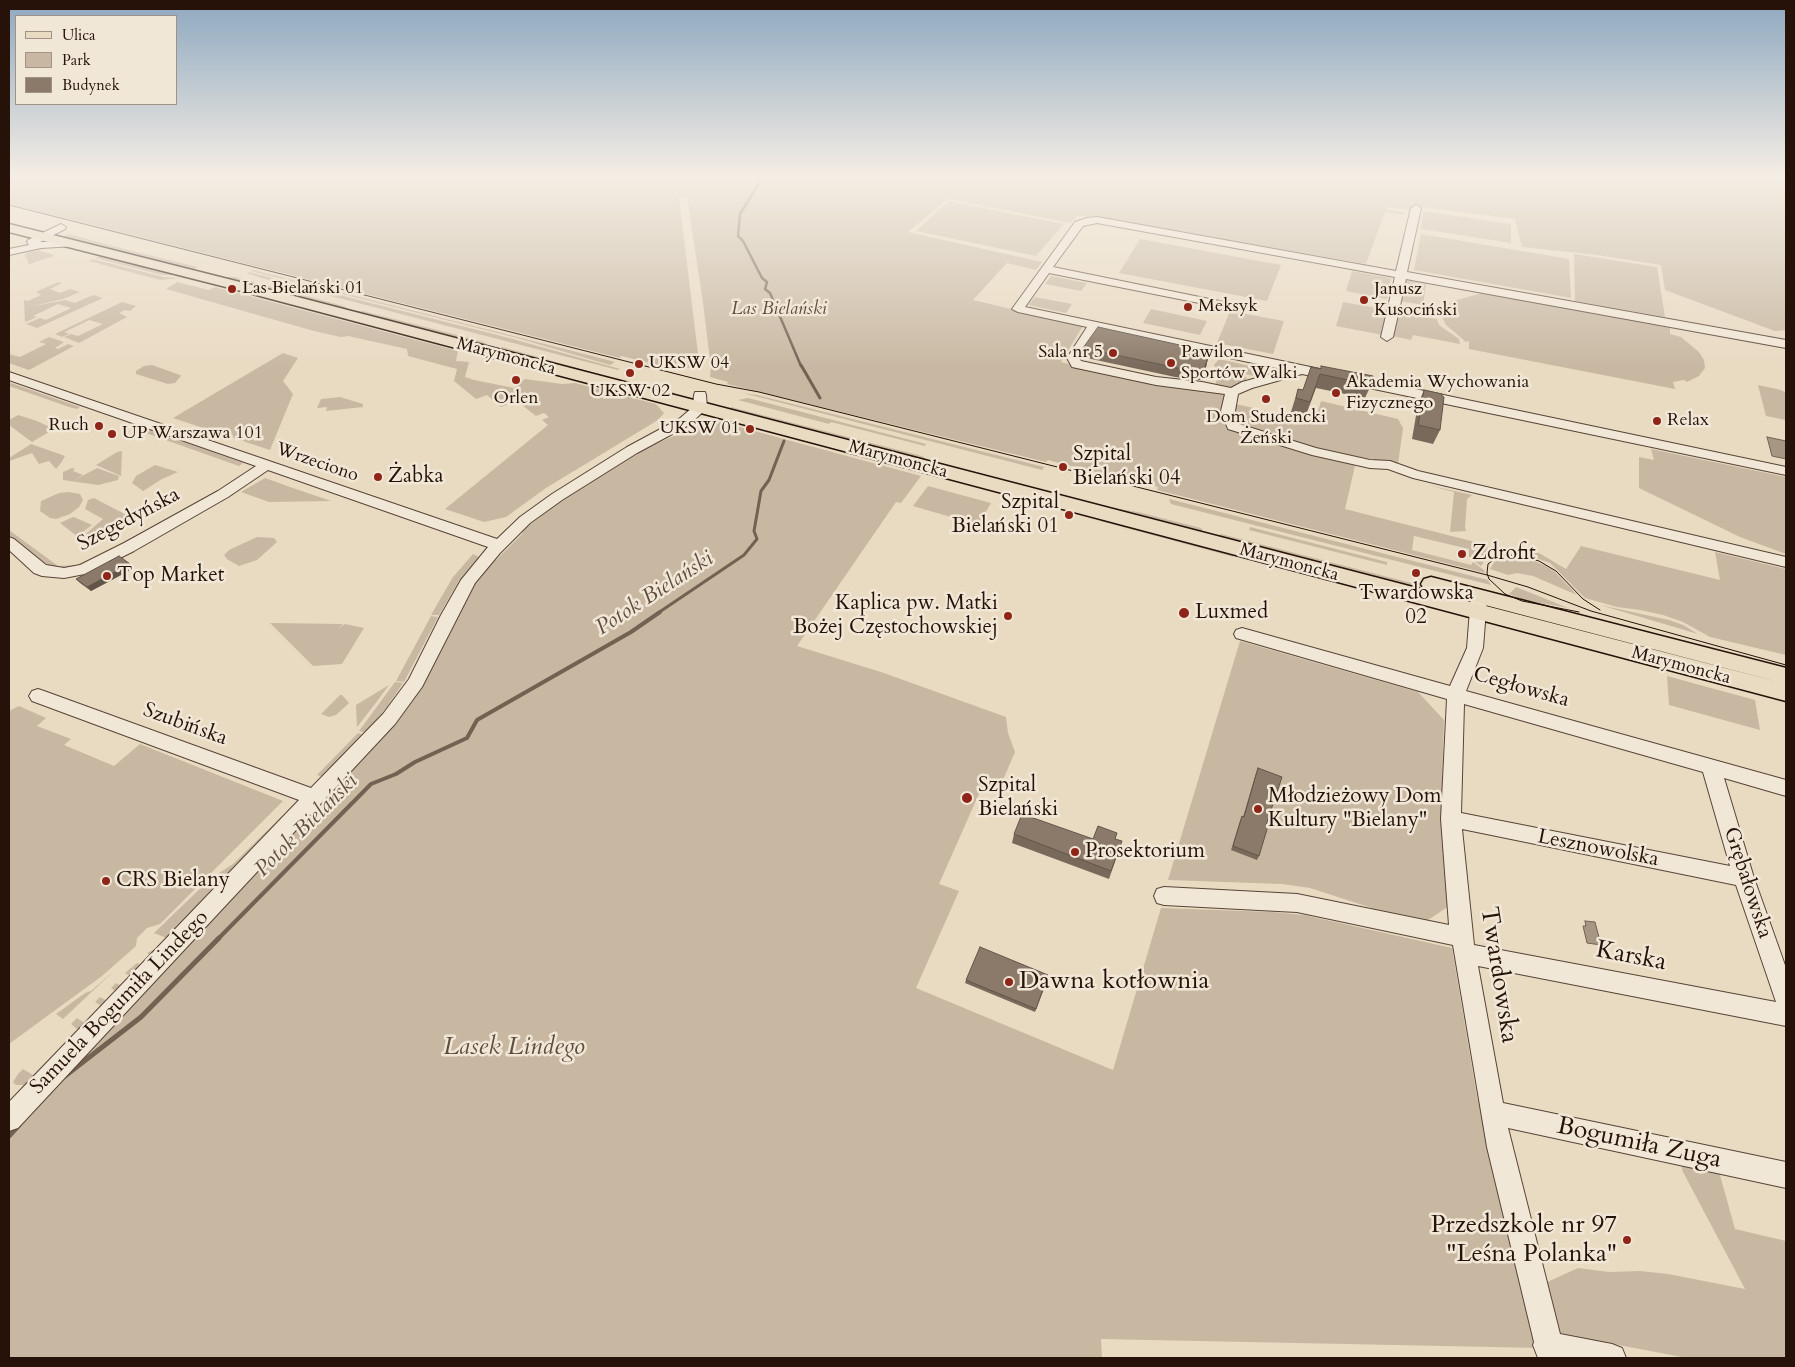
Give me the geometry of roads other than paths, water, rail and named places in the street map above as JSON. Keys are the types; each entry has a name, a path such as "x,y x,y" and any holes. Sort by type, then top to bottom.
{"main road":[{"name":"Marymoncka","path":"62,242 344,314 634,380 696,403 1043,498 1089,500"},
{"name":"Marymoncka","path":"115,242 358,306 491,347"},
{"path":"216,280 230,273"},
{"path":"344,314 358,306"},
{"name":"Marymoncka","path":"696,403 1089,500 1211,535 1478,605 1786,693"},
{"path":"1043,498 1056,493 1089,500"},
{"name":"Marymoncka","path":"1478,605 1786,676"}],"street":[{"path":"10,252 32,242"},
{"path":"1066,242 1018,309 1786,471"},
{"path":"1216,242 1786,344"},
{"path":"1388,337 1408,242"},
{"path":"10,252 41,245 71,244"},
{"path":"1046,269 1230,306"},
{"path":"1095,325 1073,358 1076,364 1156,381 1202,386 1232,392 1247,385 1302,370"},
{"name":"Wrzeciono","path":"9,376 499,545"},
{"path":"1232,392 1228,410 1233,426 1303,448 1370,464 1390,465 1413,474 1786,562"},
{"name":"Samuela Bogumiła Lindego","path":"9,1119 383,727 400,706 418,678 449,615 469,580 499,545 542,507 632,450 684,422 696,403"},
{"name":"Szegedyńska","path":"9,542 40,569 54,573 84,569 129,547 223,494 267,466"},
{"name":"Twardowska","path":"1478,605 1475,648 1456,693 1451,820 1463,945 1499,1147 1550,1352"},
{"name":"Cegłowska","path":"1242,634 1456,693 1786,788"},
{"name":"Szubińska","path":"38,696 315,798"},
{"name":"Grębałowska","path":"1711,766 1744,878 1786,998"},
{"name":"Lesznowolska","path":"1451,820 1744,878"},
{"name":"Karska","path":"1164,896 1297,903 1463,945 1786,1015"},
{"name":"Bogumiła Zuga","path":"1493,1113 1786,1175"},
{"path":"1550,1352 1612,1358"}],"waterway":[{"name":"Potok Bielański","path":"743,242 762,278 767,282 765,289 770,293 801,366"},
{"name":"Potok Bielański","path":"801,365 820,398"},
{"name":"Potok Bielański","path":"658,613 744,555 757,539 754,531 761,491 769,480 784,441"},
{"name":"Potok Bielański","path":"218,939 371,784 396,774 415,762 467,738 477,720 631,632 660,612"},
{"name":"Potok Bielański","path":"65,1076 141,1017 219,938"},
{"name":"Potok Bielański","path":"9,1136 19,1125"}],"tram line":[{"path":"154,242 716,384 759,392 1488,575"},
{"path":"1488,575 1488,564 1497,557 1508,555 1522,556 1539,561 1556,571 1583,599 1600,610"},
{"path":"1488,575 1528,587 1591,611 1786,665"},
{"path":"1488,575 1489,579 1505,594 1522,601 1579,612"}],"place":[{"name":"Las Bielański 01","path":"232,289"},
{"name":"Janusz Kusociński","path":"1364,300"},
{"name":"Meksyk","path":"1188,307"},
{"name":"Sala nr 5","path":"1113,353"},
{"name":"Pawilon Sportów Walki","path":"1171,363"},
{"name":"UKSW 04","path":"639,364"},
{"name":"UKSW 02","path":"630,373"},
{"name":"Orlen","path":"516,380"},
{"name":"Akademia Wychowania Fizycznego","path":"1336,393"},
{"name":"Dom Studencki Żeński","path":"1266,399"},
{"name":"Relax","path":"1657,421"},
{"name":"Ruch","path":"99,426"},
{"name":"UKSW 01","path":"750,429"},
{"name":"UP Warszawa 101","path":"112,434"},
{"name":"Szpital Bielański 04","path":"1063,467"},
{"name":"Żabka","path":"378,477"},
{"name":"Szpital Bielański 01","path":"1069,515"},
{"name":"Zdrofit","path":"1462,554"},
{"name":"Twardowska 02","path":"1416,573"},
{"name":"Top Market","path":"107,576"},
{"name":"Luxmed","path":"1184,613"},
{"name":"Kaplica pw. Matki Bożej Częstochowskiej","path":"1008,616"},
{"name":"Szpital Bielański","path":"967,798"},
{"name":"Młodzieżowy Dom Kultury \"Bielany\"","path":"1258,809"},
{"name":"Prosektorium","path":"1075,852"},
{"name":"CRS Bielany","path":"106,881"},
{"name":"Dawna kotłownia","path":"1009,982"},
{"name":"Przedszkole nr 97 \"Leśna Polanka\"","path":"1627,1240"}],"park label":[{"name":"Las Bielański","path":"779,310"},
{"name":"Lasek Lindego","path":"514,1048"}]}
